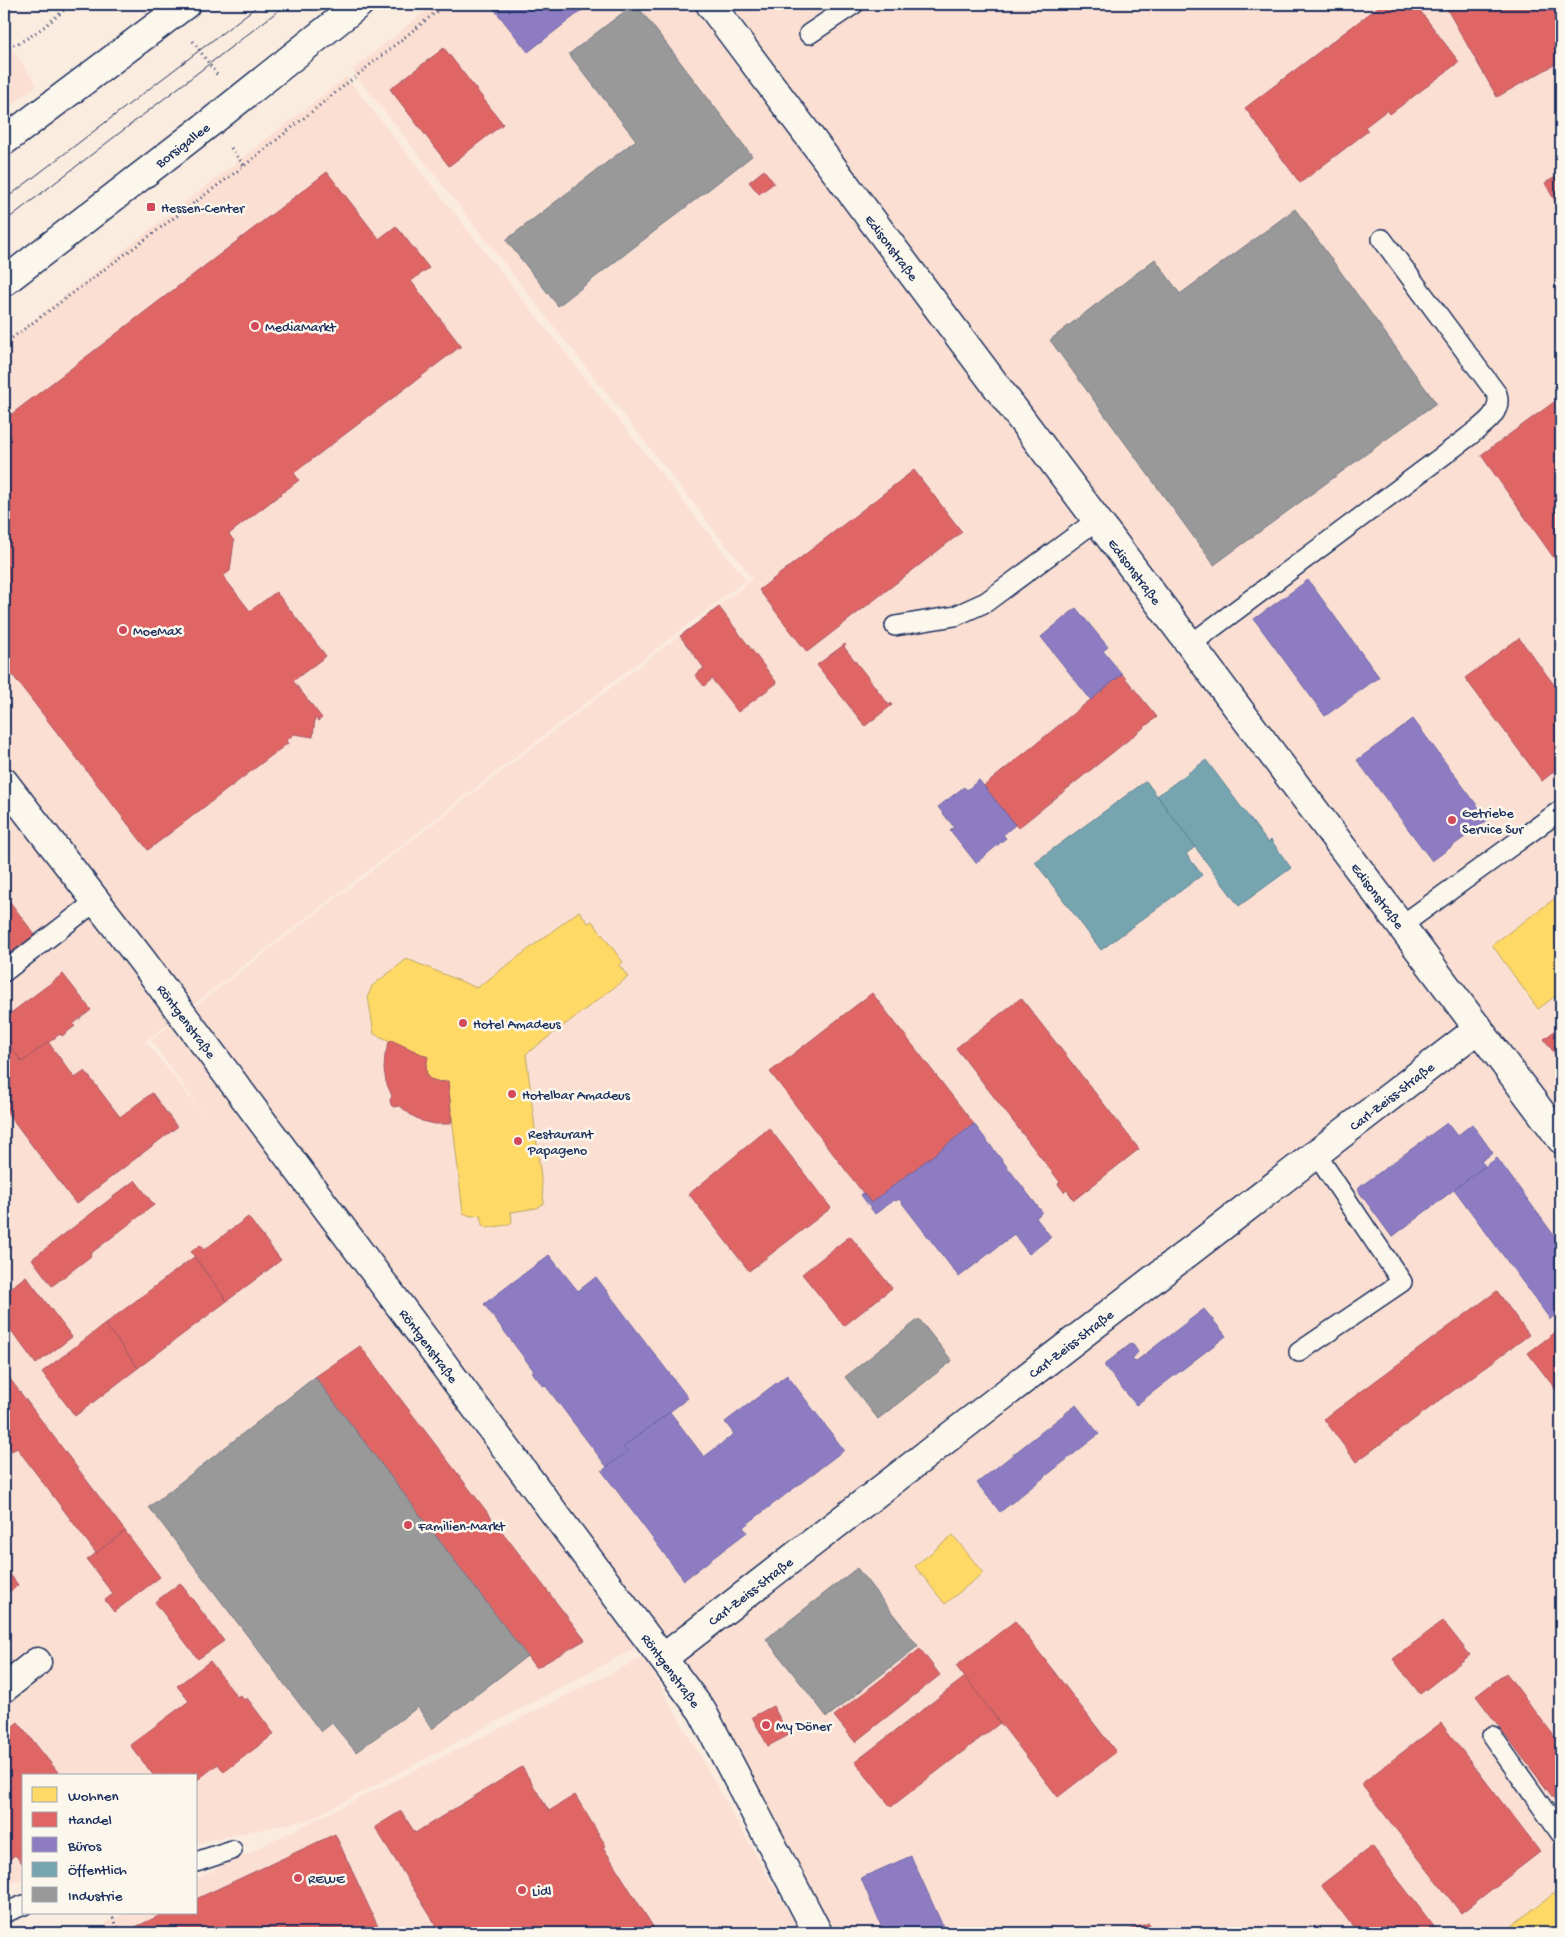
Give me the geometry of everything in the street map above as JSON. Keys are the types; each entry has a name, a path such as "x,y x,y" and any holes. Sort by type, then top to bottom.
{"street":[{"path":"4,141 186,4"},
{"name":"Borsigallee","path":"4,282 211,122 359,4"},
{"name":"Edisonstraße","path":"710,4 1561,1139"},
{"name":"Röntgenstraße","path":"4,782 96,901 702,1711 818,1933"},
{"name":"Carl-Zeiss-Straße","path":"663,1658 1479,1028"},
{"path":"4,1688 37,1662"}],"lane":[{"path":"809,34 854,4"},
{"path":"1190,644 1468,438 1497,411 1499,400 1497,394 1382,239"},
{"path":"895,626 955,616 986,602 1097,520"},
{"path":"1402,925 1561,810"},
{"path":"4,972 96,901"},
{"path":"1299,1352 1402,1282 1316,1154"},
{"path":"1492,1736 1561,1834"},
{"path":"198,1861 232,1850"},
{"path":"4,1913 22,1906"}],"path":[{"path":"4,48 28,38 72,4"},
{"path":"4,344 244,166 446,4"},
{"path":"188,35 220,79"},
{"path":"111,1914 120,1933"}],"shaded area":[{"path":"434,4 1561,4 1561,1933 824,1933 658,1636 311,1819 198,1843 198,1774 22,1774 22,1880 4,1884 4,343 346,77 746,580 146,1041 209,1122 151,1040 753,579 352,70"},
{"path":"4,38 37,85 4,111"},
{"path":"644,1657 800,1933 110,1933 105,1923 124,1914 198,1914 198,1878"}],"building: Wohnen":[{"path":"1561,894 1561,992 1538,1009 1492,945"},
{"path":"579,911 588,923 592,921 623,962 619,965 628,977 526,1054 544,1203 537,1208 511,1212 512,1222 507,1225 487,1228 482,1225 481,1215 471,1216 463,1213 448,1081 440,1082 427,1076 428,1057 374,1034 368,996 372,986 407,959 477,988"},
{"path":"953,1535 983,1573 945,1604 915,1566"},
{"path":"1561,1888 1561,1933 1502,1933"}],"building: Handel":[{"path":"1382,4 1415,4 1459,62 1390,114 1387,110 1365,127 1368,131 1300,183 1245,108"},
{"path":"1444,4 1561,4 1561,61 1497,97"},
{"path":"444,48 503,124 449,166 390,89"},
{"path":"764,170 774,183 759,194 749,182"},
{"path":"327,172 379,239 396,226 429,268 411,281 461,346 294,473 299,480 229,534 234,541 230,571 223,576 250,611 276,592 326,656 293,681 322,718 318,721 315,718 313,737 294,734 286,741 288,743 148,850 4,664 4,420"},
{"path":"1561,174 1561,212 1545,183"},
{"path":"1561,397 1561,568 1481,455"},
{"path":"914,470 962,532 807,652 759,590"},
{"path":"719,607 777,683 738,712 712,679 704,686 695,675 704,668 680,636"},
{"path":"1519,638 1561,694 1561,766 1542,781 1465,678"},
{"path":"845,644 844,647 889,705 891,703 892,705 865,726 817,665"},
{"path":"1122,674 1157,717 1018,828 984,786"},
{"path":"4,894 35,935 4,957"},
{"path":"63,974 91,1010 73,1024 75,1026 62,1036 60,1034 22,1062 4,1038 4,1018"},
{"path":"872,993 974,1124 871,1203 770,1072"},
{"path":"1021,998 1139,1149 1074,1200 1067,1190 1064,1192 1058,1184 1060,1182 956,1048"},
{"path":"1561,1026 1561,1062 1544,1039"},
{"path":"4,1038 22,1062 48,1042 75,1078 85,1071 120,1117 152,1093 177,1127 76,1204 4,1108"},
{"path":"391,1040 428,1057 426,1067 427,1076 430,1079 440,1082 448,1081 452,1122 450,1124 435,1124 422,1121 400,1106 394,1107 391,1105 390,1100 392,1096 386,1082 384,1069 385,1055"},
{"path":"769,1128 831,1208 749,1271 689,1194"},
{"path":"135,1180 154,1205 52,1286 32,1259"},
{"path":"248,1217 281,1260 227,1301 191,1252 200,1245 204,1250"},
{"path":"850,1236 892,1288 844,1326 802,1274"},
{"path":"194,1257 227,1301 138,1368 105,1324"},
{"path":"26,1276 72,1337 36,1364 4,1321 4,1293"},
{"path":"1497,1291 1529,1335 1356,1462 1324,1419"},
{"path":"105,1324 138,1368 75,1416 42,1372"},
{"path":"1561,1328 1561,1394 1560,1395 1528,1353"},
{"path":"360,1346 585,1640 536,1668 315,1377"},
{"path":"4,1371 125,1531 96,1553 17,1448 12,1451 4,1441"},
{"path":"125,1531 160,1577 114,1612 105,1600 113,1594 87,1560"},
{"path":"4,1566 18,1585 4,1596"},
{"path":"180,1583 224,1641 198,1659 155,1602"},
{"path":"1015,1621 1116,1752 1058,1797 956,1666"},
{"path":"1443,1621 1470,1655 1420,1694 1393,1659"},
{"path":"920,1649 940,1675 855,1742 834,1716"},
{"path":"210,1661 237,1697 240,1695 244,1700 247,1698 274,1734 224,1772 218,1764 198,1779 198,1774 152,1774 130,1745 189,1701 177,1686"},
{"path":"1506,1673 1561,1745 1561,1808 1476,1696"},
{"path":"965,1677 1000,1723 891,1807 855,1762"},
{"path":"773,1706 789,1735 768,1746 752,1717"},
{"path":"18,1722 59,1774 22,1774 22,1863 15,1855 4,1864 4,1733"},
{"path":"1441,1723 1540,1852 1461,1913 1361,1784"},
{"name":"Lidl","path":"522,1767 549,1811 575,1795 606,1846 603,1847 657,1933 441,1933 375,1827 401,1811 415,1833"},
{"name":"REWE","path":"335,1834 381,1933 125,1932 163,1914 198,1914 198,1898"},
{"path":"1372,1846 1439,1933 1358,1933 1321,1885"},
{"path":"1149,1923 1152,1933 1119,1933"}],"building: Büros":[{"path":"500,4 590,4 528,52 494,9"},
{"path":"1308,580 1379,677 1325,716 1254,619"},
{"path":"1076,608 1108,647 1103,651 1122,674 1091,700 1041,637"},
{"path":"1413,719 1488,820 1432,861 1357,760"},
{"path":"979,780 1015,825 1003,835 1006,838 976,863 950,830 954,827 938,807 964,787 967,790"},
{"path":"1447,1123 1457,1136 1472,1124 1493,1153 1481,1161 1485,1166 1392,1237 1357,1189"},
{"path":"974,1124 1042,1212 1036,1218 1051,1237 1029,1254 1014,1234 959,1277 899,1199 894,1200 875,1214 861,1195 863,1193 871,1203"},
{"path":"1497,1158 1561,1245 1561,1311 1550,1319 1454,1189"},
{"path":"549,1255 578,1291 596,1277 688,1398 623,1447 627,1452 607,1467 545,1385 543,1386 532,1372 534,1371 484,1304"},
{"path":"1204,1309 1226,1336 1136,1405 1105,1367 1105,1364 1132,1343 1138,1352 1132,1359 1135,1362"},
{"path":"787,1375 844,1450 743,1527 747,1532 684,1580 602,1471 627,1452 623,1447 670,1412 704,1457 734,1434 725,1422"},
{"path":"1076,1405 1099,1434 1000,1512 977,1483"},
{"path":"911,1856 946,1933 884,1933 861,1878"}],"building: Öffentlich":[{"path":"1206,760 1268,843 1271,840 1291,868 1239,906 1157,796"},
{"path":"1146,781 1195,847 1186,854 1202,875 1101,950 1035,862"}],"building: Industrie":[{"path":"636,4 752,156 558,306 506,240 636,140 569,54"},
{"path":"1295,209 1436,403 1214,565 1050,340 1155,259 1180,294"},
{"path":"919,1319 952,1361 878,1419 845,1377"},
{"path":"315,1377 527,1656 432,1729 418,1707 356,1752 332,1723 321,1732 149,1507"},
{"path":"857,1568 918,1646 827,1717 766,1639"}],"tram line":[{"path":"4,200 260,4"},
{"path":"4,222 287,4"}],"place":[{"name":"Hessen-Center","path":"151,207"},
{"name":"MediaMarkt","path":"255,326"},
{"name":"MoeMax","path":"123,630"},
{"name":"Getriebe Service Sur","path":"1452,820"},
{"name":"Hotel Amadeus","path":"463,1023"},
{"name":"Hotelbar Amadeus","path":"512,1094"},
{"name":"Restaurant Papageno","path":"518,1141"},
{"name":"Familien-Markt","path":"408,1525"},
{"name":"My Döner","path":"766,1725"},
{"name":"REWE","path":"298,1878"},
{"name":"Lidl","path":"522,1890"}]}
